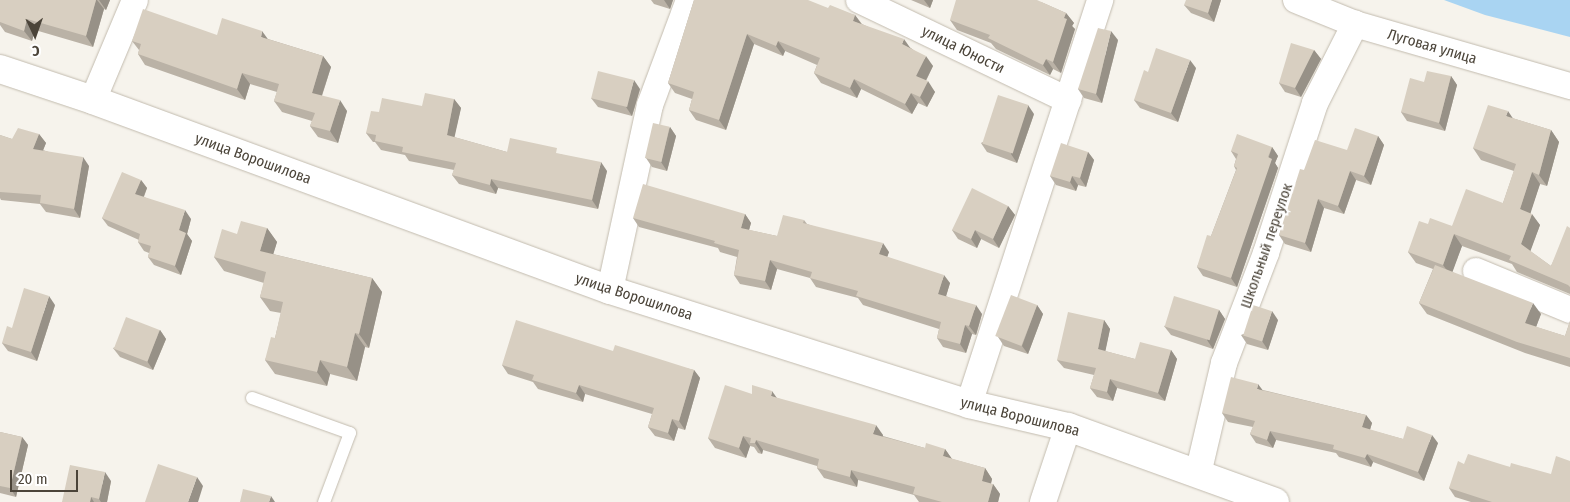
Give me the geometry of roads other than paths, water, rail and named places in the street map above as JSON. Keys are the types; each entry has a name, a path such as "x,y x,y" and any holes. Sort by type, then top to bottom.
{"street":[{"path":"93,100 135,0"},
{"path":"610,290 650,105 689,0"},
{"name":"улица Юности","path":"859,0 1068,100"},
{"path":"969,404 1100,0"},
{"name":"Луговая улица","path":"1296,0 1355,24 1570,86"},
{"name":"Школьный переулок","path":"1198,474 1224,363 1266,253 1315,103 1355,24"},
{"name":"улица Ворошилова","path":"1,72 93,100 610,290 969,404 1068,427 1275,502"},
{"path":"1476,271 1570,310"},
{"path":"1043,502 1068,427"}],"lane":[{"path":"252,398 350,433 324,502"}],"water":[{"path":"1444,0 1570,0 1570,37 1485,15"}]}
